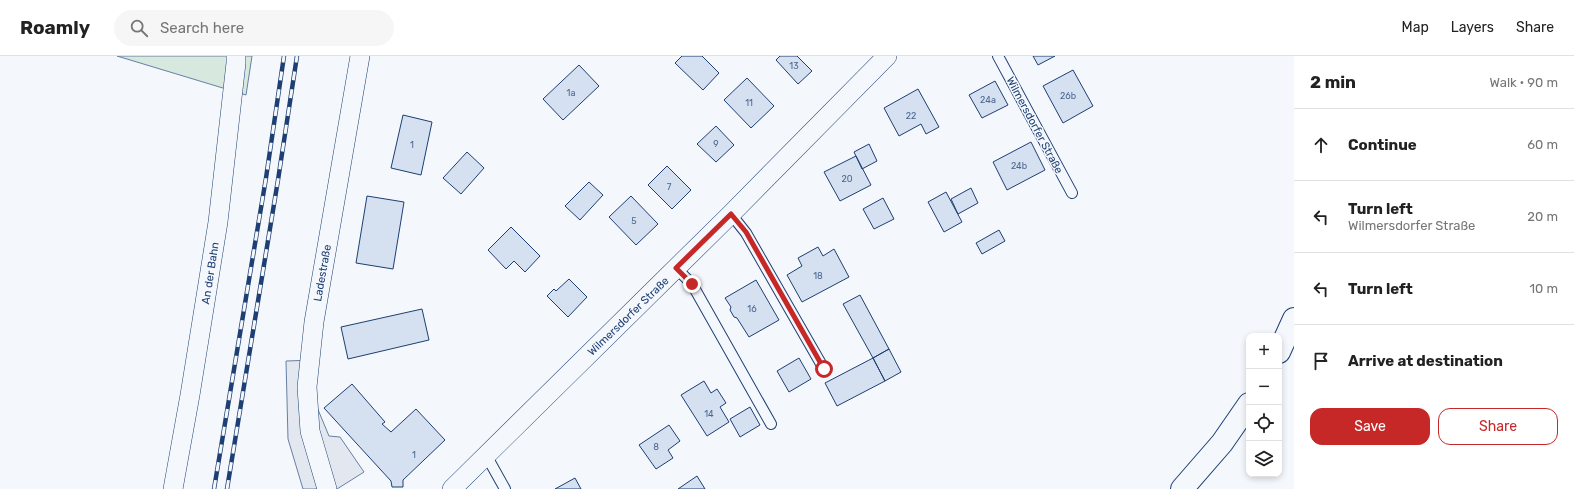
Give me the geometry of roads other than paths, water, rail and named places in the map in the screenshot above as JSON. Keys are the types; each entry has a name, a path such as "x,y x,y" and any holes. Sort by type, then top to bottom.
{"main road":[{"path":"1282,345 1294,319"},
{"path":"1182,489 1222,443 1248,405"}],"street":[{"name":"An der Bahn","path":"173,489 218,222 236,56"},
{"name":"Ladestraße","path":"328,489 310,432 307,387 314,322 360,56"},
{"name":"Wilmersdorfer Straße","path":"452,489 731,214 887,56"}],"lane":[{"name":"Wilmersdorfer Straße","path":"998,56 1072,193"},
{"path":"731,214 746,232 824,369"},
{"path":"676,268 692,284 771,424"},
{"path":"486,455 504,489"}],"railway":[{"path":"214,489 266,178 284,56"},
{"path":"227,489 297,56"}]}
